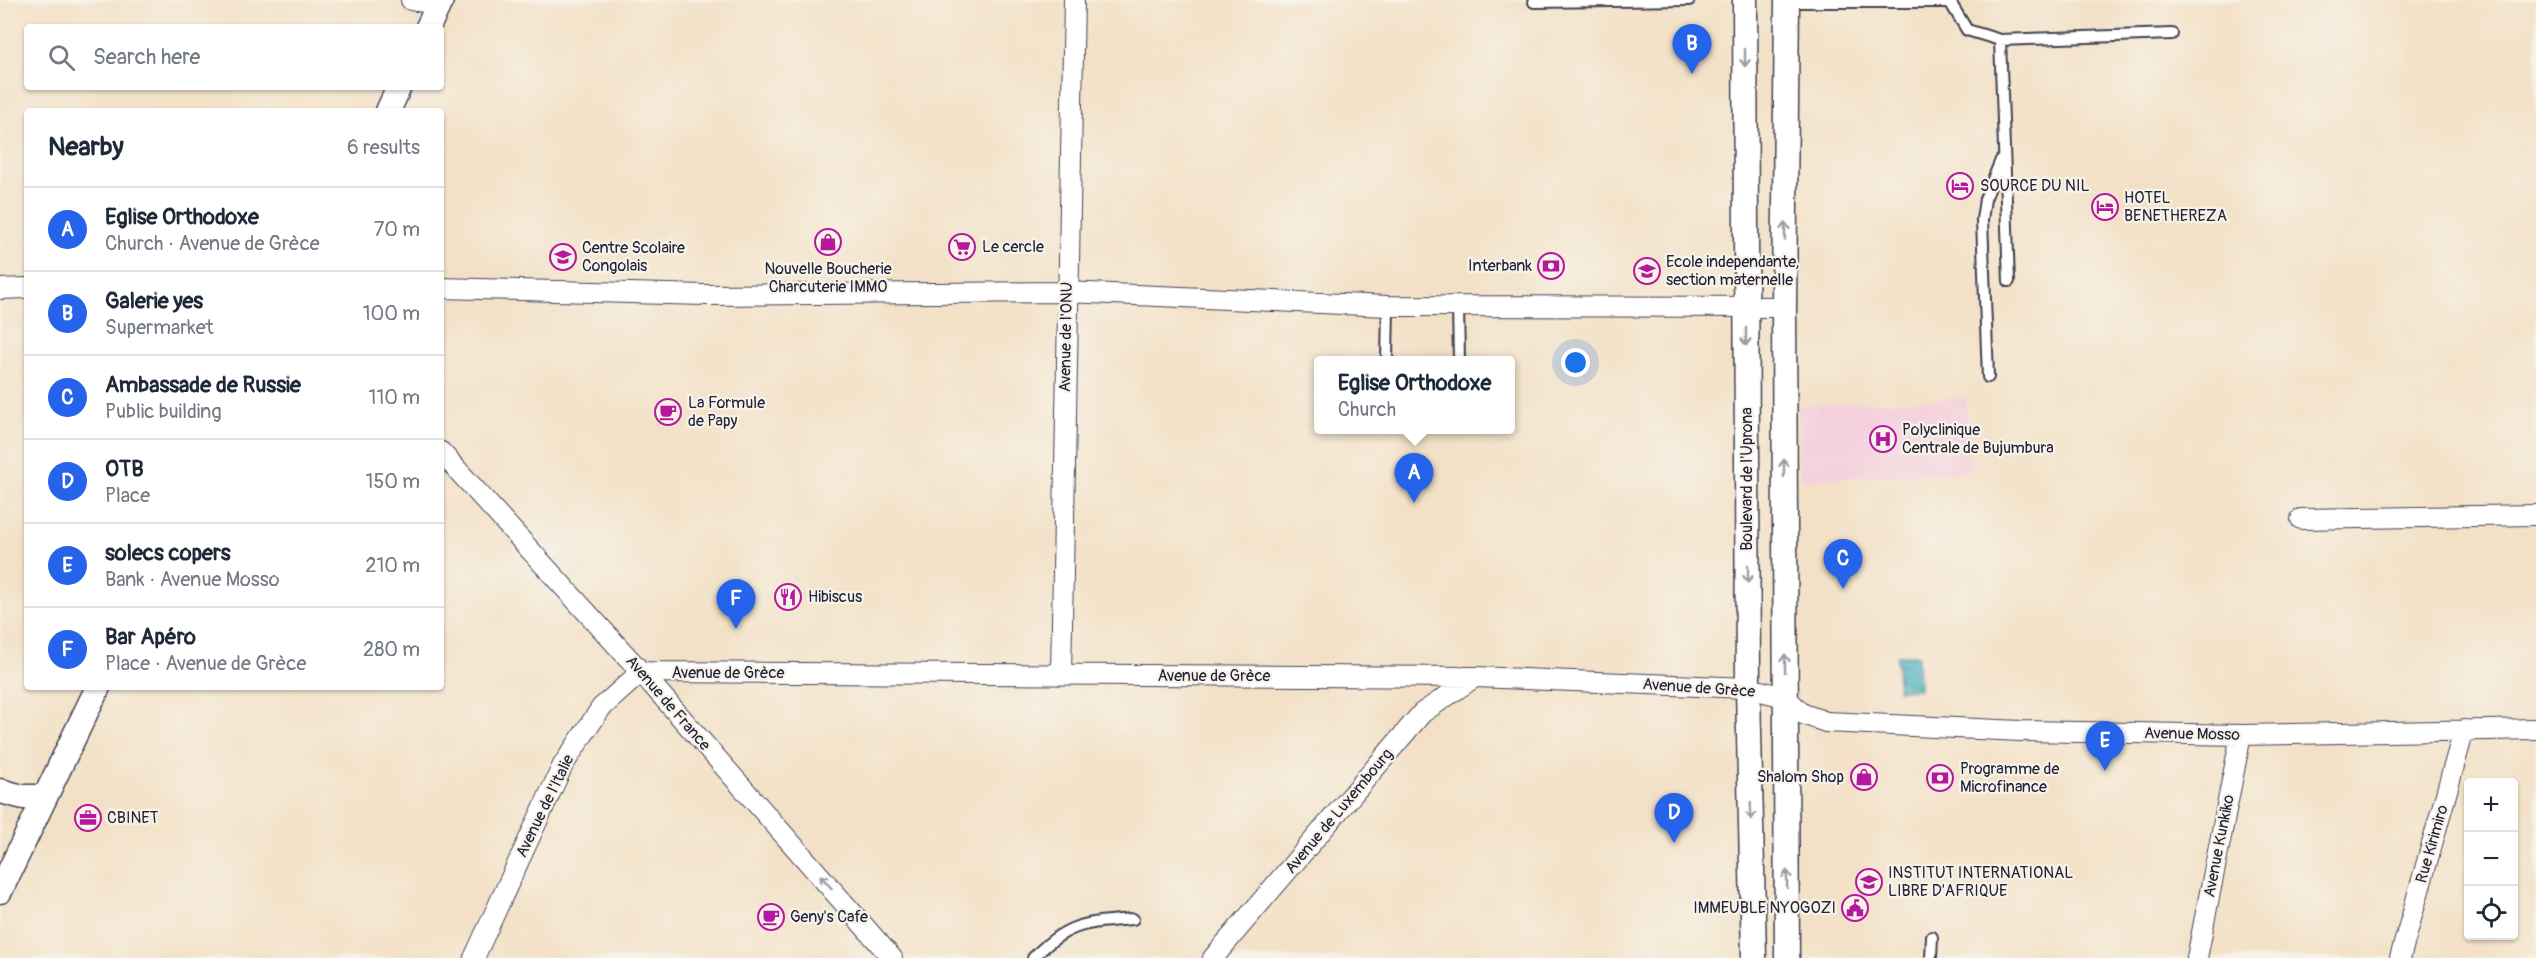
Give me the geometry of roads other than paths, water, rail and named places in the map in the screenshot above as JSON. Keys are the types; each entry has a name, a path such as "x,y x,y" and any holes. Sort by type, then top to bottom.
{"street":[{"path":"411,0 440,2 429,24"},
{"name":"Avenue de l'ONU","path":"1061,675 1066,292 1074,0"},
{"name":"Boulevard de l'Uprona","path":"1745,0 1748,688 1754,958"},
{"path":"1787,1 1784,307 1788,958"},
{"path":"388,108 398,90"},
{"path":"0,289 24,288"},
{"path":"444,288 704,295 1066,292 1388,306 1784,307"},
{"name":"Avenue de France","path":"444,455 641,672 891,958"},
{"path":"2301,519 2536,515"},
{"name":"Avenue de Grèce","path":"641,672 1475,677 1748,688 1785,697"},
{"name":"Avenue de l'Italie","path":"474,958 563,765 601,708 641,672"},
{"name":"Avenue de Luxembourg","path":"1214,958 1422,713 1475,677"},
{"path":"0,891 97,690"},
{"name":"Avenue Mosso","path":"1785,697 1803,714 1826,722 2021,731 2241,735 2536,729"},
{"name":"Rue Kirimiro","path":"2400,958 2464,730"},
{"name":"Avenue Kunkiko","path":"2197,958 2241,735"},
{"path":"0,791 23,797 44,797"}],"lane":[{"path":"1534,2 1689,0"},
{"path":"1787,1 1950,2 1967,30 2000,40 2172,34"},
{"path":"2000,40 2009,281"},
{"path":"1988,377 1982,220 1985,199 2003,158"},
{"path":"1387,356 1388,306"},
{"path":"1458,306 1459,356"},
{"path":"1034,958 1048,943 1069,929 1085,923 1133,918"},
{"path":"1931,958 1932,937"}],"water":[{"path":"1897,655 1918,655 1919,689 1898,690"}],"place":[{"name":"Galerie yes","path":"1692,74"},
{"name":"SOURCE DU NIL","path":"1960,186"},
{"name":"HOTEL BENETHEREZA","path":"2105,207"},
{"name":"Nouvelle Boucherie Charcuterie IMMO","path":"828,242"},
{"name":"Le cercle","path":"962,247"},
{"name":"Centre Scolaire Congolais","path":"563,257"},
{"name":"Interbank","path":"1551,266"},
{"name":"Ecole independante, section maternelle","path":"1647,271"},
{"name":"La Formule de Papy","path":"668,412"},
{"name":"Polyclinique Centrale de Bujumbura","path":"1883,439"},
{"name":"Eglise Orthodoxe","path":"1414,503"},
{"name":"Ambassade de Russie","path":"1843,589"},
{"name":"Hibiscus","path":"788,597"},
{"name":"Bar Apéro","path":"736,629"},
{"name":"solecs copers","path":"2105,771"},
{"name":"Shalom Shop","path":"1864,777"},
{"name":"Programme de Microfinance","path":"1940,778"},
{"name":"CBINET","path":"88,818"},
{"name":"OTB","path":"1674,843"},
{"name":"INSTITUT INTERNATIONAL LIBRE D'AFRIQUE","path":"1869,882"},
{"name":"IMMEUBLE NYOGOZI","path":"1855,908"},
{"name":"Geny's Cafe","path":"771,917"}]}
